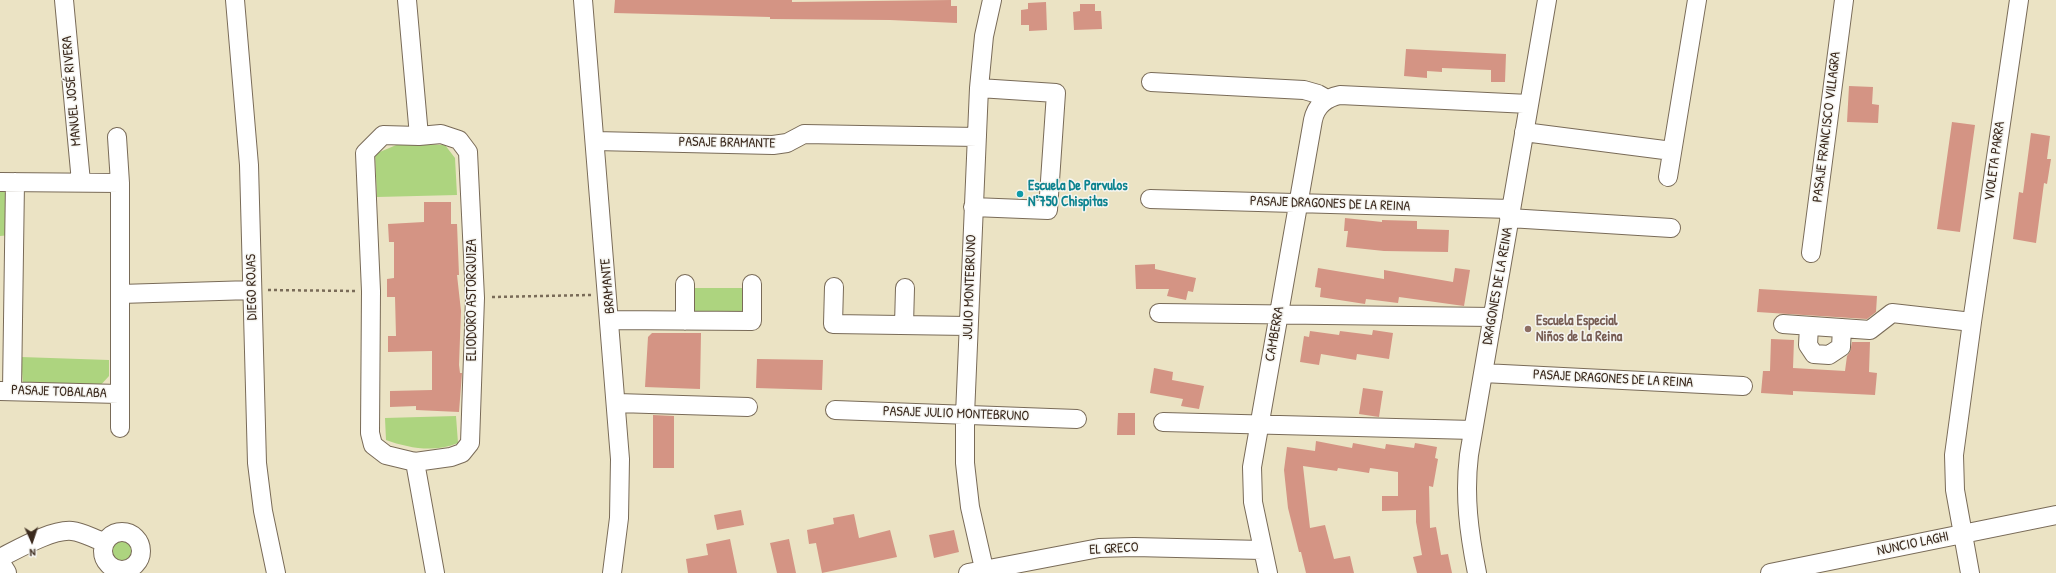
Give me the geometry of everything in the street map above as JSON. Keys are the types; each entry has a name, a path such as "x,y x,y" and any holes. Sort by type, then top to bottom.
{"main road":[{"path":"0,565 5,573"}],"street":[{"name":"MANUEL JOSÉ RIVERA","path":"64,0 81,182"},
{"name":"DIEGO ROJAS","path":"235,0 248,158 257,463 263,511 276,573"},
{"path":"407,0 419,136"},
{"name":"BRAMANTE","path":"583,0 617,403 620,488 612,573"},
{"name":"JULIO MONTEBRUNO","path":"979,572 967,488 965,415 979,88 984,36 992,0"},
{"name":"DRAGONES DE LA REINA","path":"1477,573 1467,519 1466,493 1469,455 1547,0"},
{"path":"1668,177 1697,0"},
{"name":"PASAJE FRANCISCO VILLAGRA","path":"1811,253 1844,0"},
{"name":"VIOLETA PARRA","path":"1970,573 1955,490 1954,456 2019,0"},
{"path":"1151,82 1304,90 1318,94 1327,99 1340,95 1529,104"},
{"path":"973,207 1048,210 1056,93 979,88"},
{"name":"CAMBERRA","path":"1268,573 1262,550 1252,485 1258,425 1299,203 1312,120 1317,108 1327,99"},
{"path":"1524,132 1672,151"},
{"name":"ELIODORO ASTORQUIZA","path":"442,134 459,140 468,152 475,298 470,443 462,453 451,457 415,462 386,455 373,445 370,433 371,291 365,154 383,135 419,136 442,134"},
{"name":"PASAJE BRAMANTE","path":"595,141 780,145 804,134 977,137"},
{"path":"117,137 120,183 120,428"},
{"path":"6,390 8,182 120,183"},
{"name":"PASAJE DRAGONES DE LA REINA","path":"1150,198 1299,203 1510,213 1671,228"},
{"path":"685,284 685,321"},
{"path":"610,320 752,321 752,284"},
{"path":"834,288 833,324 968,326"},
{"path":"904,325 905,288"},
{"path":"120,294 252,290"},
{"path":"1160,313 1493,317"},
{"path":"1783,324 1870,330 1892,313 1972,322"},
{"path":"1809,326 1808,345 1814,354 1829,355 1841,347 1842,328"},
{"name":"PASAJE DRAGONES DE LA REINA","path":"1483,373 1743,386"},
{"name":"PASAJE TOBALABA","path":"6,390 119,394"},
{"path":"617,403 748,407"},
{"name":"PASAJE JULIO MONTEBRUNO","path":"834,410 1078,419"},
{"path":"1163,422 1473,430"},
{"path":"415,462 435,573"},
{"name":"NUNCIO LAGHI","path":"1770,573 2056,515"},
{"path":"0,558 29,544 60,532 72,531 104,542"},
{"name":"EL GRECO","path":"979,572 1099,548 1134,547 1262,550"}],"path":[{"path":"252,290 371,291"},
{"path":"475,298 608,295"}],"green space":[{"path":"401,143 445,145 455,158 457,195 377,197 375,154"},
{"path":"0,188 10,188 11,235 0,236"},
{"path":"693,288 744,288 744,316 693,317"},
{"path":"21,357 109,360 109,376 98,388 23,385"},
{"path":"456,416 458,443 431,449 412,447 386,440 385,418"},
{"path":"120,536 126,537 130,540 133,544 133,556 130,560 126,563 120,564 114,563 110,560 107,556 106,550 107,544 110,540 114,537"}],"building":[{"path":"615,0 792,0 792,2 951,0 951,6 957,6 957,23 890,20 770,19 770,17 614,13"},
{"path":"1046,2 1047,30 1029,31 1029,25 1021,25 1021,10 1028,9 1028,3"},
{"path":"1080,4 1095,4 1095,11 1101,11 1102,29 1074,30 1073,12 1080,11"},
{"path":"1406,49 1506,54 1505,82 1491,82 1491,70 1442,68 1442,72 1427,71 1427,78 1404,76"},
{"path":"1849,86 1873,87 1872,104 1879,105 1878,123 1847,122"},
{"path":"1952,122 1975,125 1960,232 1937,229"},
{"path":"2031,133 2050,136 2047,159 2051,159 2047,184 2044,183 2036,243 2013,239 2019,192 2023,193"},
{"path":"424,202 451,202 451,224 457,224 459,275 457,275 461,311 459,365 460,373 462,373 459,412 416,410 416,406 390,407 390,391 432,390 432,351 388,352 388,336 396,336 395,297 387,297 387,279 394,278 394,242 389,242 388,224 424,222"},
{"path":"1345,218 1382,222 1382,220 1417,221 1417,229 1449,230 1448,252 1384,251 1346,247 1348,231 1344,231"},
{"path":"1155,264 1155,269 1196,278 1193,292 1188,291 1186,300 1167,296 1169,289 1136,289 1135,265"},
{"path":"1318,268 1384,279 1384,270 1453,282 1455,268 1470,270 1464,306 1399,297 1398,303 1366,299 1365,304 1320,297 1321,288 1315,287"},
{"path":"1759,289 1877,296 1876,312 1867,319 1757,312"},
{"path":"1373,330 1393,333 1389,359 1357,354 1356,360 1321,354 1319,365 1300,362 1304,336 1309,337 1310,331 1339,335 1340,331 1372,335"},
{"path":"652,333 701,333 700,389 645,387 648,337"},
{"path":"1771,339 1794,340 1793,368 1845,371 1847,356 1850,352 1852,342 1870,342 1869,372 1877,373 1875,395 1793,391 1793,395 1761,393 1763,371 1770,371"},
{"path":"757,359 823,360 822,390 756,388"},
{"path":"1154,368 1173,372 1172,380 1204,386 1199,409 1181,406 1183,399 1150,393"},
{"path":"1363,388 1383,391 1379,417 1359,414"},
{"path":"1118,413 1135,413 1135,435 1117,435"},
{"path":"653,415 674,416 674,468 653,468"},
{"path":"1316,441 1352,448 1353,443 1385,449 1386,444 1414,448 1415,443 1437,447 1435,458 1438,459 1433,487 1429,486 1430,528 1436,527 1441,555 1448,554 1452,573 1417,573 1413,557 1422,555 1416,522 1416,510 1382,511 1382,496 1398,496 1398,472 1370,468 1369,473 1338,468 1337,471 1303,466 1310,528 1325,525 1334,559 1350,556 1354,573 1306,573 1288,508 1284,470 1287,447 1315,451"},
{"path":"741,510 744,525 717,530 714,515"},
{"path":"854,514 859,538 890,530 897,557 822,573 816,543 809,544 807,530 834,524 833,518"},
{"path":"954,530 959,552 934,558 929,535"},
{"path":"730,539 737,573 688,573 686,559 708,555 706,544"},
{"path":"789,539 796,573 777,573 770,543"}],"place":[{"name":"Escuela De Parvulos N°750 Chispitas","path":"1020,194"},
{"name":"Escuela Especial Niños de La Reina","path":"1528,329"}]}
